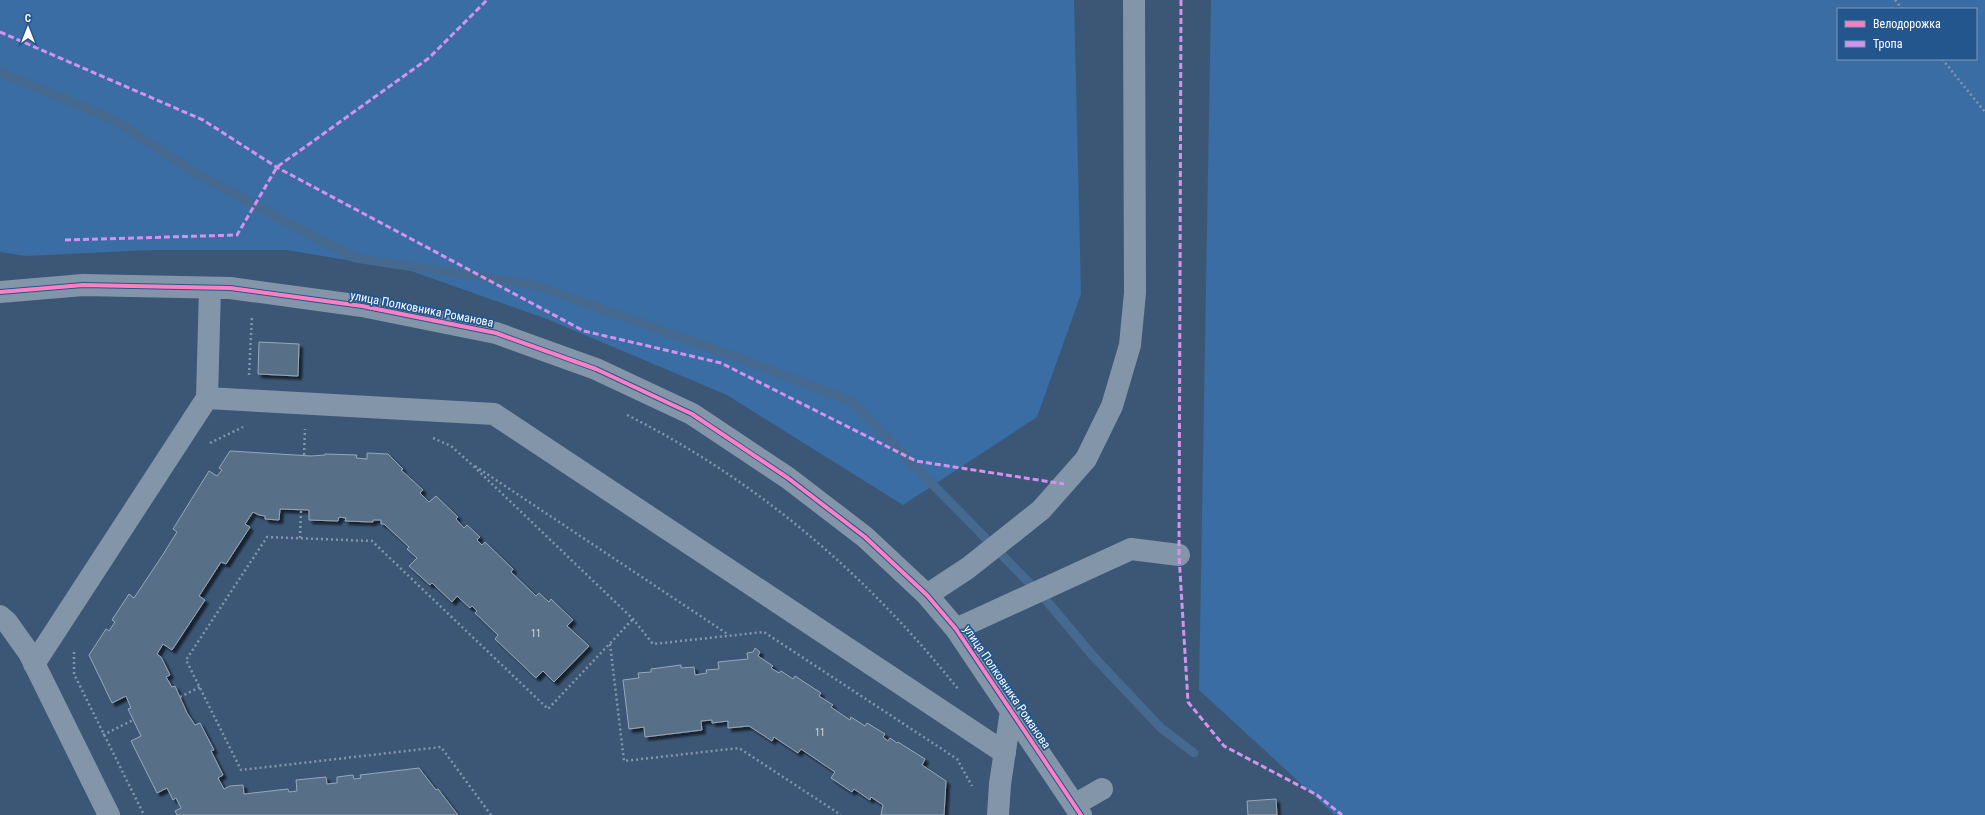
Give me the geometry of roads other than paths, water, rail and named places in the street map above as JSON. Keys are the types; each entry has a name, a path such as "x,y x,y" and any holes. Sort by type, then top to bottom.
{"street":[{"path":"926,595 968,568 1041,510 1086,459 1112,406 1130,345 1135,292 1134,0"},
{"name":"улица Полковника Романова","path":"0,292 83,285 230,288 362,306 488,332 596,369 692,414 788,478 865,537 926,595 956,629 1077,810"},
{"path":"34,664 207,398 210,288"},
{"path":"207,398 494,414 1005,753"},
{"path":"956,629 1131,548 1179,555"},
{"path":"0,616 7,622 29,653 109,815"},
{"path":"998,815 1000,784 1011,711"},
{"path":"1077,810 1102,789"}],"waterway":[{"path":"0,72 112,119 199,175 355,258 535,285 739,358 851,401 1046,600 1093,656 1161,728 1194,753"}]}
